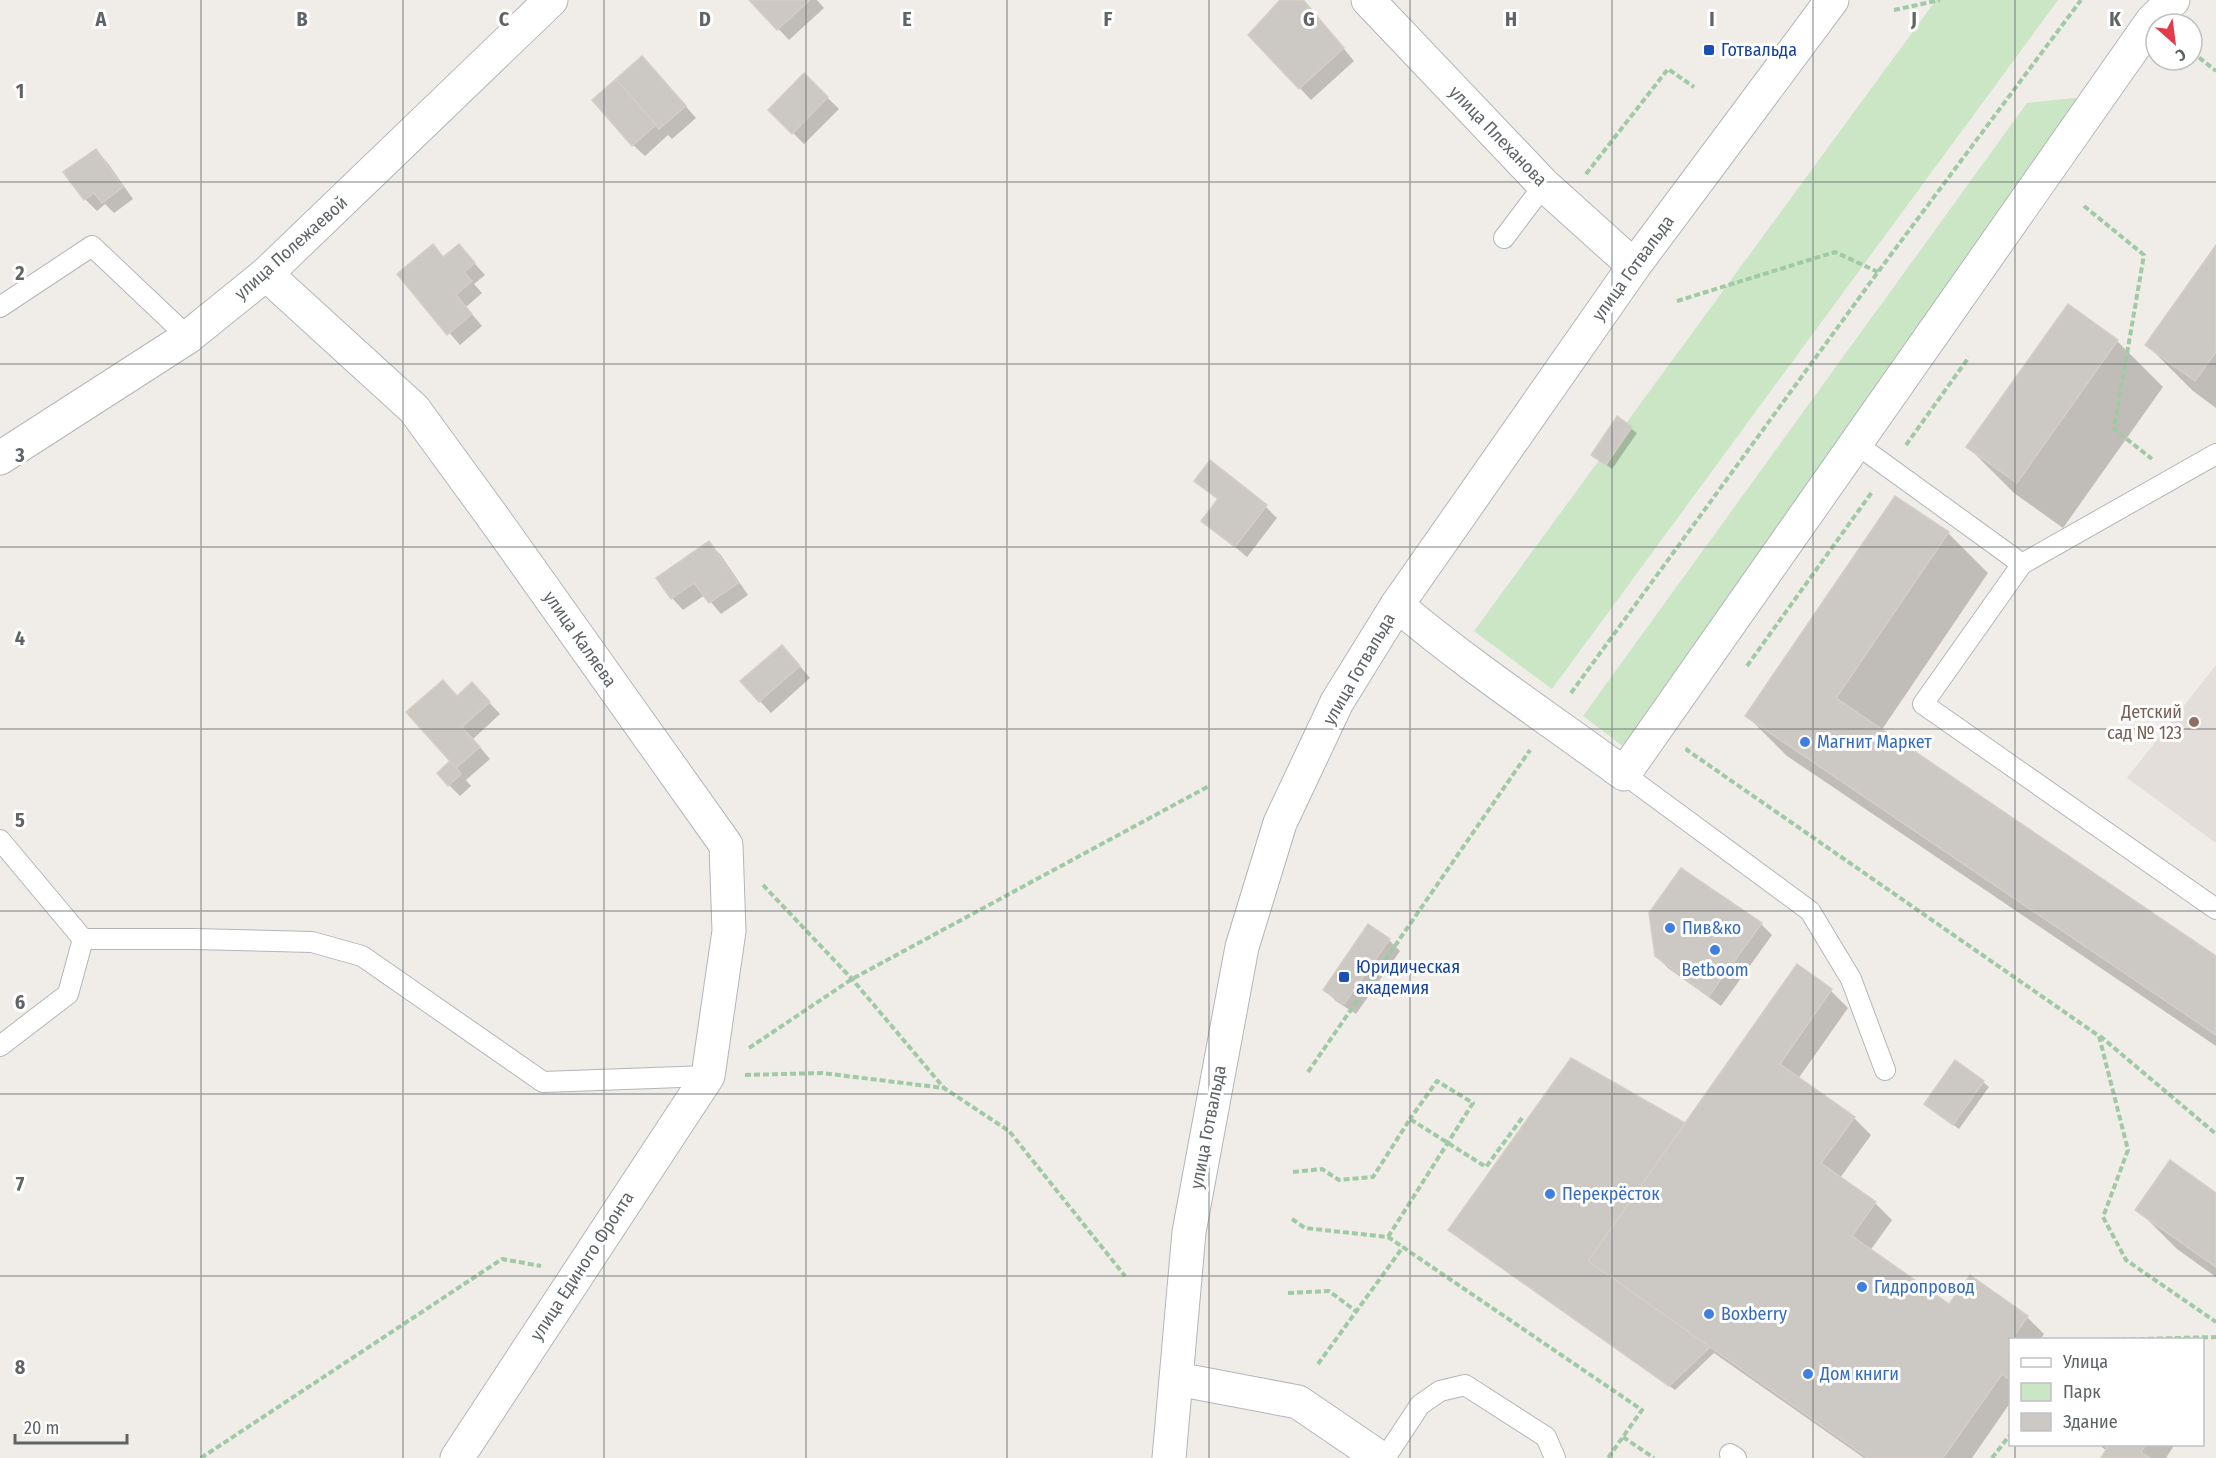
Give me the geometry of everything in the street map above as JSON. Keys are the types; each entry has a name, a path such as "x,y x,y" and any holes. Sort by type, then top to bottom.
{"street":[{"name":"улица Полежаевой","path":"0,458 188,337 266,274 551,0"},
{"name":"улица Плеханова","path":"1368,0 1554,194 1634,266"},
{"name":"улица Готвальда","path":"1169,1458 1189,1232 1242,947 1280,824 1337,702 1397,605 1634,266 1832,0"},
{"path":"1397,605 1444,645 1624,774 2152,21 2173,0"},
{"name":"улица Каляева","path":"266,274 414,409 726,845"},
{"path":"708,1076 729,931 726,845"},
{"name":"улица Единого Фронта","path":"457,1458 708,1076"},
{"path":"1177,1378 1298,1402 1380,1458"}],"lane":[{"path":"1504,238 1554,194"},
{"path":"0,307 92,246 188,337"},
{"path":"1855,443 2022,564"},
{"path":"2216,454 2022,564 1923,704 2216,909"},
{"path":"1624,774 1810,911 1851,979 1885,1070"},
{"path":"0,840 83,939"},
{"path":"0,1046 68,994 83,939"},
{"path":"83,939 312,942 362,956 543,1082 708,1076"},
{"path":"1385,1458 1420,1405 1440,1391 1464,1385 1546,1437 1555,1458"}],"path":[{"path":"1894,10 1940,0"},
{"path":"1308,1072 1551,720 1878,272 2081,0"},
{"path":"2204,62 2216,71"},
{"path":"1554,194 1668,69 1694,87"},
{"path":"2084,206 2144,255 2114,429 2176,477"},
{"path":"1677,301 1835,252 1878,272"},
{"path":"1743,672 1969,357"},
{"path":"1694,740 1687,750 2099,1036 2216,1134"},
{"path":"708,1076 852,979 1209,786"},
{"path":"726,845 852,979 944,1088 1009,1131 1125,1276"},
{"path":"2099,1036 2128,1150 2103,1217 2126,1260 2216,1322"},
{"path":"708,1076 822,1073 944,1088"},
{"path":"1293,1172 1322,1169 1339,1180 1373,1177 1437,1081 1473,1103 1388,1237"},
{"path":"1410,1119 1486,1167 1522,1118"},
{"path":"1292,1219 1305,1228 1388,1237 1642,1410 1608,1458"},
{"path":"1318,1365 1403,1247"},
{"path":"201,1458 502,1259 577,1273"},
{"path":"1288,1293 1329,1291 1357,1312"},
{"path":"2178,1338 2216,1337"},
{"path":"1992,1458 2009,1436"},
{"path":"1623,1437 1651,1457"}],"shaded area":[{"name":"Детский сад № 123","path":"2216,665 2216,843 2127,778"}],"green space":[{"path":"1936,0 2058,0 1552,689 1474,631"},
{"path":"2092,96 1624,747 1583,716 2027,103"}],"building":[{"path":"749,0 810,0 777,30"},
{"path":"1280,0 1303,0 1344,48 1299,89 1248,35"},
{"path":"642,56 686,106 659,129 616,79"},
{"path":"804,73 828,97 792,134 768,110"},
{"path":"616,79 656,125 632,146 592,100"},
{"path":"96,149 123,187 102,203 94,193 84,200 63,172"},
{"path":"433,244 443,257 459,244 475,263 464,272 472,281 456,295 472,314 447,335 397,274"},
{"path":"2216,245 2216,352 2195,381 2145,345"},
{"path":"2068,304 2118,340 2017,483 1966,447"},
{"path":"1617,416 1632,427 1606,465 1591,455"},
{"path":"1210,460 1267,505 1235,547 1201,521 1218,499 1194,481"},
{"path":"1895,496 1949,532 1836,698 2216,956 2216,1035 1745,716"},
{"path":"709,541 738,583 709,603 694,583 671,599 656,578"},
{"path":"782,645 800,666 759,702 740,681"},
{"path":"443,680 457,696 472,682 490,702 462,727 480,747 456,768 406,712"},
{"path":"450,761 461,774 448,786 437,773"},
{"path":"1681,868 1762,923 1709,996 1655,956 1649,913"},
{"path":"1368,924 1390,939 1344,1004 1323,990"},
{"path":"1797,964 1832,989 1780,1064 1855,1117 1821,1163 1876,1202 1852,1236 1949,1304 1970,1275 2028,1316 2013,1338 2009,1338 2009,1379 2002,1374 1943,1458 1868,1458 1588,1261"},
{"path":"1571,1058 1685,1123 1588,1261 1710,1347 1669,1386 1448,1230"},
{"path":"1955,1060 1984,1081 1953,1125 1924,1104"},
{"path":"2170,1160 2216,1193 2216,1267 2135,1210"},
{"path":"2104,1446 2145,1446 2141,1452 2150,1458 2101,1458 2107,1448"}],"place":[{"name":"Готвальда","path":"1709,50"},
{"name":"Детский сад № 123","path":"2194,722"},
{"name":"Магнит Маркет","path":"1805,742"},
{"name":"Пив&ко","path":"1670,928"},
{"name":"Betboom","path":"1715,950"},
{"name":"Юридическая академия","path":"1344,977"},
{"name":"Перекрёсток","path":"1550,1194"},
{"name":"Гидропровод","path":"1862,1287"},
{"name":"Boxberry","path":"1709,1314"},
{"name":"Дом книги","path":"1808,1374"}]}
